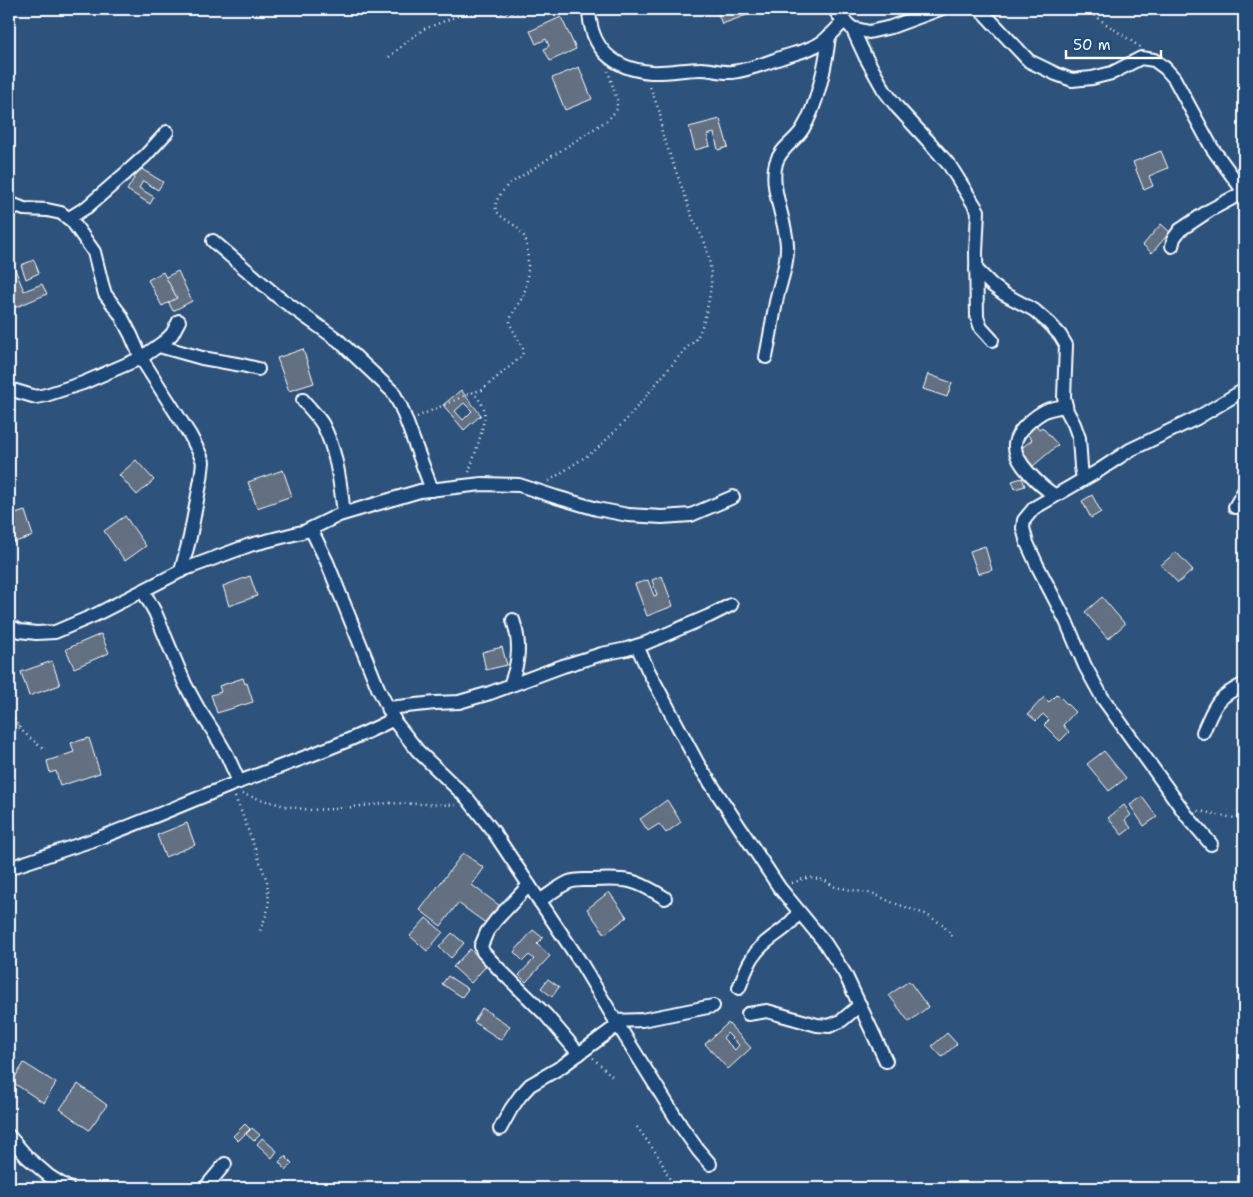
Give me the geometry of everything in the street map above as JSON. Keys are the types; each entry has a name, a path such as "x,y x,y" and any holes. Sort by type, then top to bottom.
{"street":[{"path":"589,9 595,38 602,50 611,59 632,69 652,72 701,69 730,72 759,66 821,44 829,36 848,24"},
{"path":"834,9 848,24 884,90 950,166 978,211 977,318 981,328 992,340"},
{"path":"848,24 869,32 891,27 940,9"},
{"path":"980,9 1029,61 1072,80 1112,73 1140,58 1154,60 1174,78 1212,148 1244,192 1210,210 1180,230 1174,238 1172,246"},
{"path":"766,357 787,261 787,244 774,178 776,164 779,156 800,133 806,123 819,87 829,36"},
{"path":"69,218 87,207 126,173 167,132"},
{"path":"9,203 24,209 61,213 72,221 94,252 105,294 120,314 141,358 190,435 203,462 190,537 181,572"},
{"path":"213,241 278,297 338,340 393,392 407,422 432,490"},
{"path":"976,268 992,285 1004,294 1034,310 1060,335 1066,346 1064,397 1079,438 1083,479"},
{"path":"9,389 36,397 83,383 141,358 165,341 172,334 179,321"},
{"path":"159,346 202,358 258,369"},
{"path":"1211,844 1182,809 1102,697 1085,666 1066,621 1027,543 1023,528 1024,520 1034,508 1054,495 1130,450 1197,418 1244,390"},
{"path":"303,400 322,424 332,448 340,482 344,513"},
{"path":"1054,495 1031,476 1017,453 1015,443 1020,433 1037,416 1048,410 1066,406"},
{"path":"9,626 20,631 36,634 55,632 95,615 181,572 250,545 306,531 338,515 420,491 482,484 519,485 556,498 628,515 662,517 691,515 733,497"},
{"path":"1235,508 1244,491"},
{"path":"311,528 327,562 378,688 391,714 418,752 467,798 493,831 581,963 681,1126 710,1164"},
{"path":"143,591 155,612 185,684 226,755 232,787"},
{"path":"9,868 98,838 232,787 368,732 391,714 435,703 459,702 490,693 563,666 637,646 731,605"},
{"path":"510,686 517,664 518,651 516,629 513,620"},
{"path":"637,646 698,764 779,887 825,943 845,974 886,1061"},
{"path":"1203,732 1214,706 1219,700 1228,692 1244,684"},
{"path":"539,901 572,881 608,879 633,881 645,885 665,898"},
{"path":"529,885 496,920 487,932 481,946 483,952 498,969 582,1052"},
{"path":"739,988 754,954 790,924 798,912"},
{"path":"748,1014 767,1011 817,1025 828,1026 841,1021 860,1005"},
{"path":"500,1129 511,1109 530,1085 582,1052 617,1023 713,1006"},
{"path":"9,1136 27,1157 68,1188"},
{"path":"205,1188 225,1164"}],"path":[{"path":"390,57 424,29 463,14 535,12 542,9"},
{"path":"1086,9 1142,48 1154,60"},
{"path":"407,422 486,388 521,357 523,349 510,324 510,320 523,294 527,280 526,244 524,234 496,210 495,203 508,185 609,119 617,109 617,100 602,50"},
{"path":"535,490 597,449 626,420 694,341 704,322 711,285 706,245 691,217 662,133 660,113 652,90 641,70"},
{"path":"465,486 479,442 485,413 484,407 473,392"},
{"path":"9,705 18,726 44,750"},
{"path":"9,739 18,726"},
{"path":"232,787 286,806 310,810 389,803 473,805"},
{"path":"232,787 267,881 269,900 267,914 260,931"},
{"path":"1182,809 1234,819 1244,818"},
{"path":"779,887 806,878 824,880 834,887 874,894 926,914 942,924 954,938"},
{"path":"582,1052 612,1077"},
{"path":"637,1127 659,1157 674,1188"}],"building":[{"path":"716,9 754,9 755,12 722,24"},
{"path":"561,17 576,49 550,61 544,49 549,46 546,39 536,44 530,31"},
{"path":"579,67 592,99 565,110 552,78"},
{"path":"720,119 728,147 718,150 714,133 707,135 710,146 695,150 689,127"},
{"path":"1161,151 1168,168 1149,176 1153,186 1144,190 1133,162"},
{"path":"140,168 163,182 158,190 143,181 139,188 154,197 150,204 127,190"},
{"path":"1161,224 1170,232 1152,253 1143,245"},
{"path":"34,260 39,273 26,279 21,265"},
{"path":"14,267 24,291 42,284 47,294 14,308 9,296 9,270"},
{"path":"178,271 192,301 173,311 158,281"},
{"path":"163,272 177,298 162,306 148,280"},
{"path":"303,349 314,383 289,391 277,358"},
{"path":"928,374 952,383 947,397 923,389"},
{"path":"461,390 481,415 464,430 443,405","holes":["464,403 472,411 463,420 455,411"]},
{"path":"1036,425 1039,429 1042,427 1058,445 1033,466 1019,450 1032,440 1026,433"},
{"path":"136,460 154,480 137,495 119,475"},
{"path":"283,470 292,496 257,508 248,482"},
{"path":"1022,478 1025,486 1015,489 1012,481"},
{"path":"1092,495 1101,512 1091,518 1082,501"},
{"path":"25,511 33,536 9,544 9,516"},
{"path":"125,516 146,546 125,561 104,531"},
{"path":"985,546 992,570 978,574 970,551"},
{"path":"1176,552 1193,570 1178,583 1161,565"},
{"path":"250,576 257,596 229,606 223,586"},
{"path":"662,576 673,606 647,616 635,584 648,580 654,596 657,595 652,580"},
{"path":"1102,597 1125,624 1108,639 1085,612"},
{"path":"101,634 109,653 74,668 66,649"},
{"path":"502,647 507,665 486,670 482,652"},
{"path":"52,661 60,685 29,696 21,672"},
{"path":"243,678 245,684 247,683 253,702 217,713 211,695 221,692 219,686"},
{"path":"1057,694 1075,712 1063,725 1069,732 1060,741 1044,725 1049,720 1043,714 1036,721 1028,714 1044,697 1049,702"},
{"path":"89,738 100,773 60,786 56,771 50,773 47,761 74,752 71,743"},
{"path":"1104,751 1126,778 1109,791 1087,764"},
{"path":"1142,797 1157,817 1144,826 1130,805"},
{"path":"667,800 681,822 666,833 659,824 648,831 640,819"},
{"path":"1124,805 1131,815 1125,820 1131,828 1122,835 1108,818"},
{"path":"187,823 195,845 165,857 157,835"},
{"path":"463,853 484,868 472,885 500,906 487,924 458,903 441,926 420,910"},
{"path":"609,892 627,917 605,934 587,909"},
{"path":"426,918 443,932 427,951 410,936"},
{"path":"533,930 543,938 537,944 550,956 526,982 519,975 534,959 529,955 523,961 514,952"},
{"path":"452,933 464,943 451,958 439,947"},
{"path":"470,949 487,965 471,983 453,967"},
{"path":"448,976 468,989 462,997 442,984"},
{"path":"548,979 559,987 552,997 541,988"},
{"path":"909,981 928,1007 909,1022 889,995"},
{"path":"482,1008 510,1026 501,1040 474,1022"},
{"path":"728,1023 751,1048 728,1069 705,1044","holes":["727,1033 739,1045 735,1050 723,1038"]},
{"path":"947,1033 957,1044 942,1057 932,1046"},
{"path":"24,1063 56,1083 44,1103 12,1082"},
{"path":"78,1084 107,1105 89,1130 60,1109"},
{"path":"245,1124 250,1129 238,1141 233,1136"},
{"path":"252,1128 260,1135 254,1141 246,1134"},
{"path":"262,1138 277,1151 272,1158 257,1144"},
{"path":"285,1156 292,1163 286,1170 279,1162"}]}
